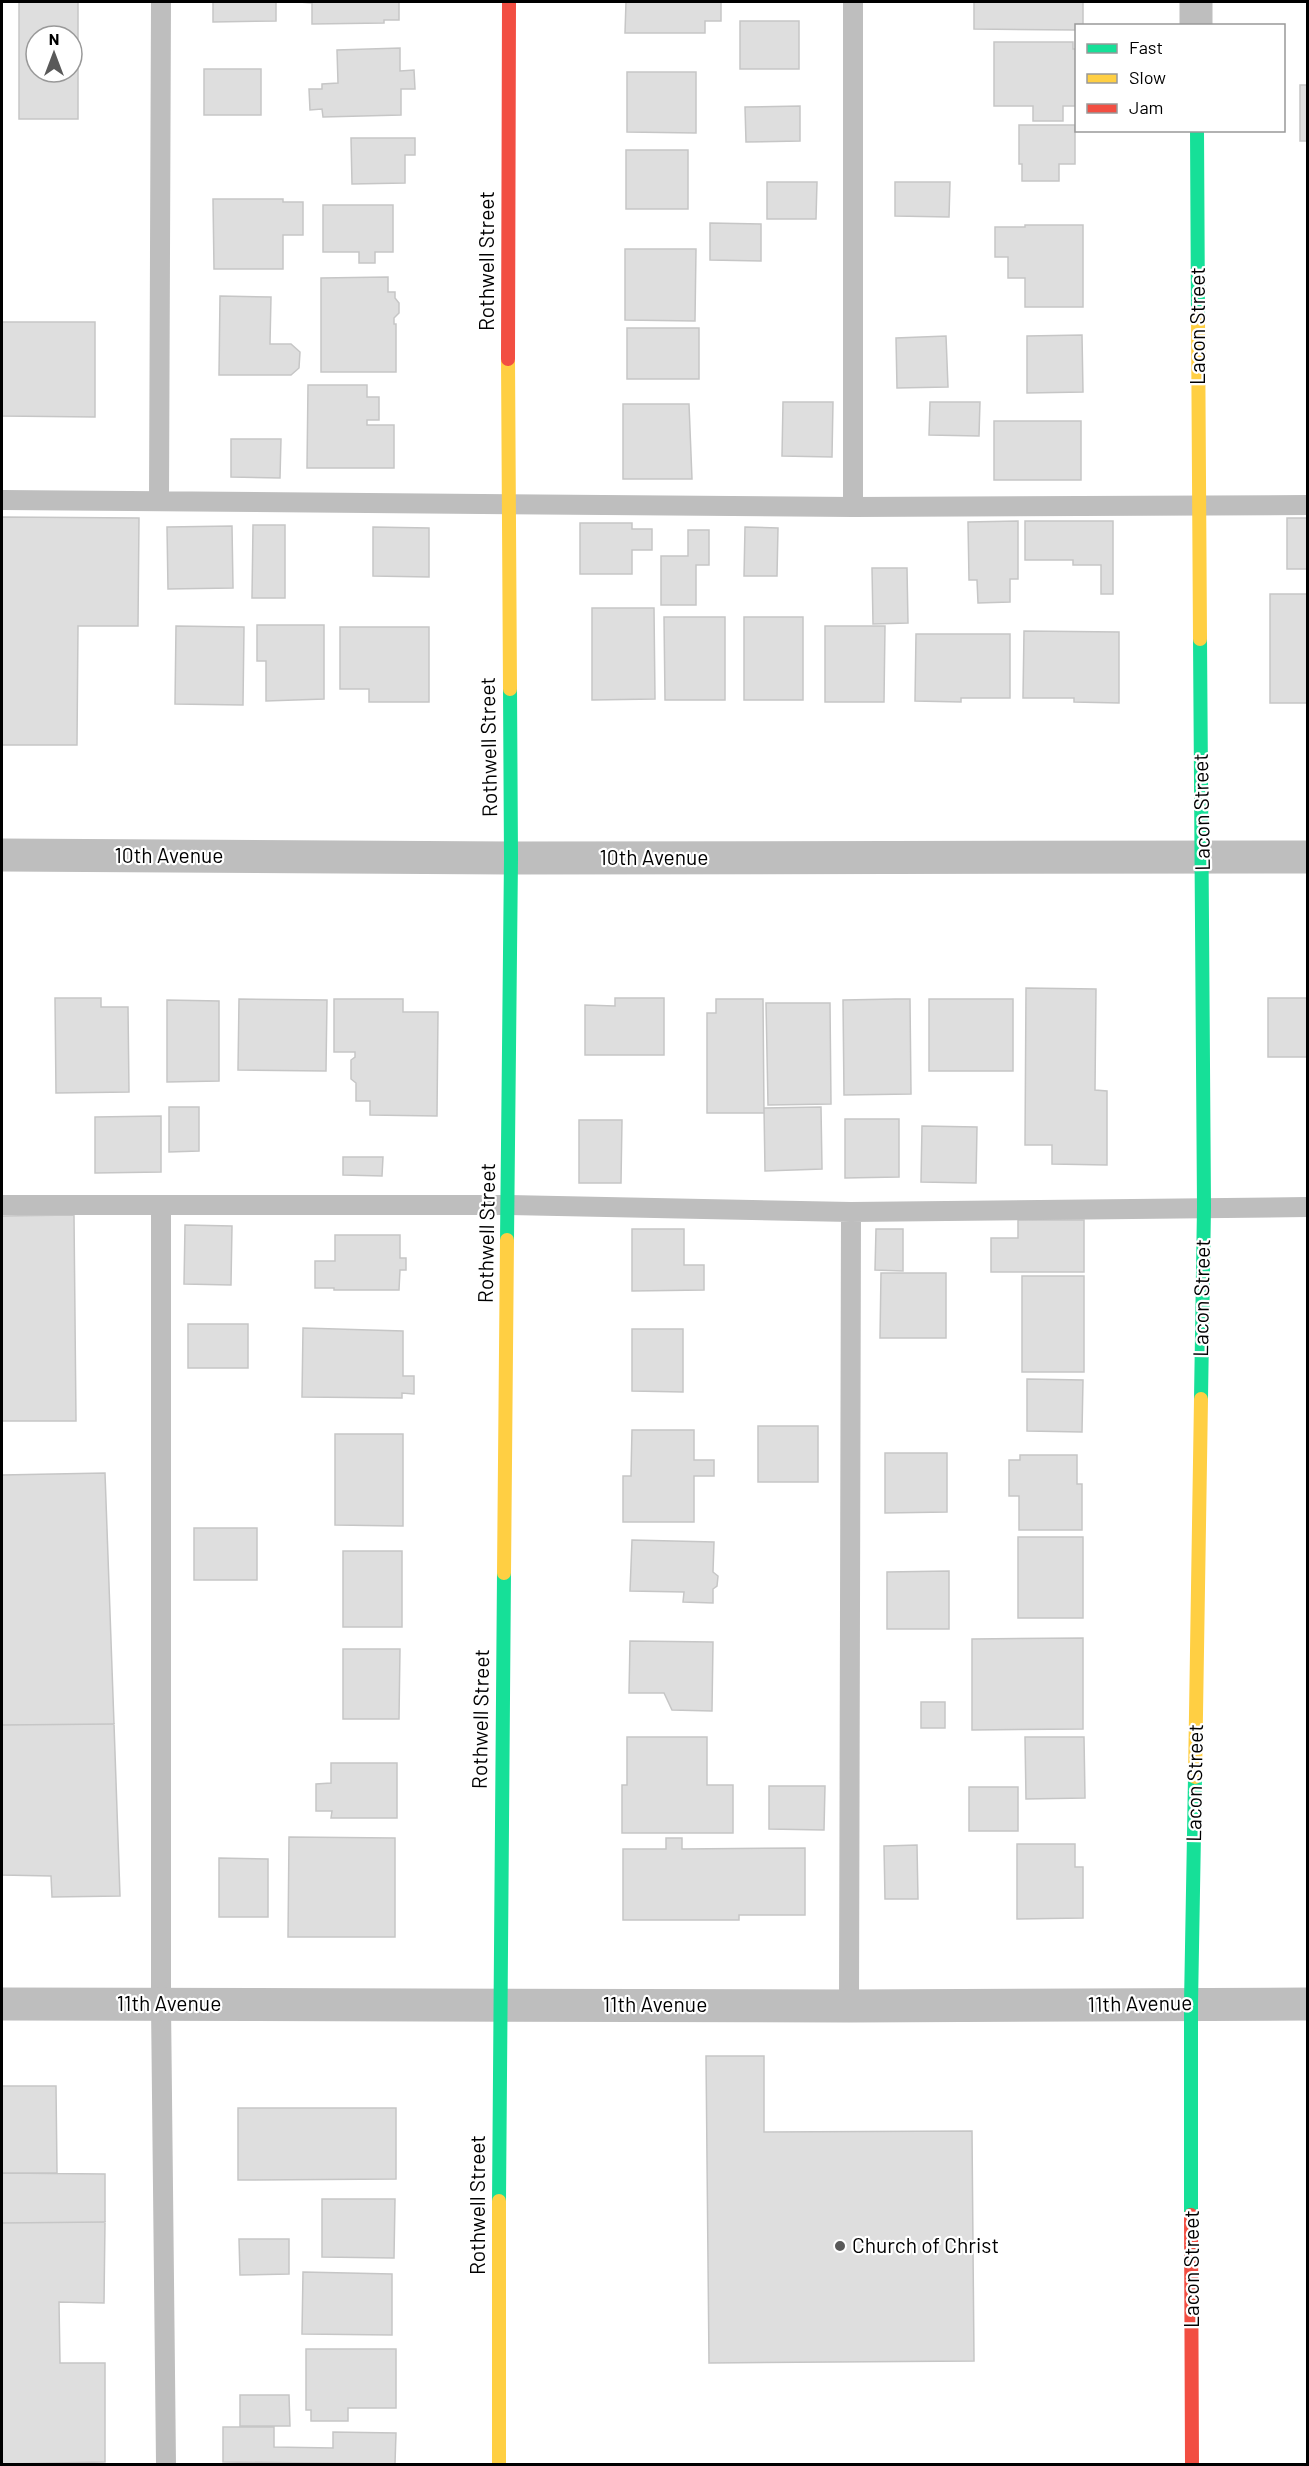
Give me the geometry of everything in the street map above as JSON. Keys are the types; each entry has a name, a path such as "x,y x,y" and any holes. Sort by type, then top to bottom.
{"street":[{"name":"Rothwell Street","path":"500,2464 499,2004 511,858 508,503 509,2"},
{"path":"1196,2 1196,24"},
{"name":"Lacon Street","path":"1192,2464 1191,2004 1204,1207 1197,132"},
{"name":"10th Avenue","path":"2,855 511,858 1308,857"},
{"name":"11th Avenue","path":"2,2004 849,2006 1308,2004"}],"lane":[{"path":"159,501 161,2"},
{"path":"853,2 853,507"},
{"path":"2,500 853,507 1308,505"},
{"path":"2,1205 508,1205 851,1212 1308,1207"},
{"path":"160,1205 161,2004 166,2464"},
{"path":"849,2006 851,1212"}],"building":[{"path":"19,2 78,2 78,24 24,24 24,84 78,84 78,119 19,119"},
{"path":"213,2 276,2 276,21 213,22"},
{"path":"299,2 399,2 399,20 384,20 384,23 312,24 312,3"},
{"path":"626,2 721,2 721,21 705,21 705,33 625,33"},
{"path":"974,2 1083,2 1083,24 1075,24 1075,30 974,29"},
{"path":"740,21 799,21 799,69 740,69"},
{"path":"994,42 1073,42 1075,106 1063,106 1063,121 1033,121 1033,106 994,106"},
{"path":"400,48 400,71 414,70 415,89 401,89 401,115 323,117 322,109 310,110 309,89 322,89 322,84 338,83 337,50"},
{"path":"204,69 261,69 261,115 204,115"},
{"path":"627,72 696,72 696,133 627,132"},
{"path":"1300,85 1308,85 1308,141 1300,141"},
{"path":"800,106 800,141 746,142 745,107"},
{"path":"1019,125 1075,125 1075,164 1059,164 1059,181 1022,181 1022,164 1019,164"},
{"path":"351,138 415,138 415,155 405,155 405,183 352,184"},
{"path":"626,150 688,150 688,209 626,209"},
{"path":"767,182 817,182 816,219 767,219"},
{"path":"895,182 950,182 949,217 895,216"},
{"path":"213,199 283,199 283,202 303,202 303,235 283,235 283,269 214,269"},
{"path":"323,205 393,205 393,252 375,252 375,263 359,263 359,252 323,252"},
{"path":"710,223 761,224 761,261 710,260"},
{"path":"1025,225 1083,225 1083,307 1025,307 1025,278 1008,278 1008,257 995,257 995,227 1025,227"},
{"path":"625,249 696,249 695,321 625,320"},
{"path":"388,277 388,292 395,292 395,298 399,303 399,313 394,318 396,372 321,372 321,278"},
{"path":"220,296 271,297 270,344 291,344 300,352 299,368 291,375 219,375"},
{"path":"2,322 95,322 95,417 2,416"},
{"path":"627,328 699,328 699,379 627,379"},
{"path":"1082,335 1083,392 1027,393 1027,336"},
{"path":"946,336 948,387 897,388 896,338"},
{"path":"308,385 367,385 367,397 379,397 379,420 367,420 367,425 394,425 394,468 307,468"},
{"path":"783,402 833,402 832,457 782,456"},
{"path":"930,402 980,402 979,436 929,435"},
{"path":"623,404 689,404 692,479 623,479"},
{"path":"994,421 1081,421 1081,480 994,480"},
{"path":"231,439 281,439 280,478 231,477"},
{"path":"2,517 139,518 138,626 78,626 77,745 2,745"},
{"path":"1287,518 1308,518 1308,569 1287,569"},
{"path":"1018,521 1018,579 1010,579 1010,602 978,603 977,580 969,580 968,522"},
{"path":"1025,521 1113,521 1113,594 1101,594 1101,565 1073,565 1073,560 1025,560"},
{"path":"580,523 632,523 632,529 652,529 652,550 632,550 632,574 580,574"},
{"path":"253,525 285,525 285,598 252,598"},
{"path":"232,526 233,588 168,589 167,527"},
{"path":"373,527 429,528 429,577 373,576"},
{"path":"745,527 778,528 777,576 744,576"},
{"path":"688,530 709,530 709,565 696,565 696,605 661,605 661,556 688,556"},
{"path":"872,568 907,568 908,623 873,624"},
{"path":"1270,594 1308,594 1308,703 1270,703"},
{"path":"592,608 654,608 655,699 592,700"},
{"path":"664,617 725,617 725,700 665,700"},
{"path":"744,617 803,617 803,700 744,700"},
{"path":"257,625 324,625 324,699 266,701 266,661 257,661"},
{"path":"176,626 244,627 243,705 175,704"},
{"path":"825,626 885,626 884,702 825,702"},
{"path":"340,627 429,627 429,702 369,702 369,689 340,689"},
{"path":"1024,631 1119,632 1119,703 1074,702 1074,698 1023,698"},
{"path":"916,634 1010,634 1010,698 961,698 961,702 915,701"},
{"path":"1026,988 1096,989 1095,1090 1107,1091 1107,1165 1052,1164 1052,1145 1025,1145"},
{"path":"55,998 101,998 101,1007 128,1007 129,1092 56,1093"},
{"path":"615,998 664,998 664,1055 585,1055 585,1005 615,1006"},
{"path":"1268,998 1308,998 1308,1057 1268,1057"},
{"path":"239,999 327,1000 326,1071 238,1070"},
{"path":"334,999 403,999 403,1012 438,1012 437,1116 370,1115 370,1101 356,1101 356,1083 351,1079 351,1060 355,1057 355,1052 334,1052"},
{"path":"716,999 763,999 764,1113 707,1113 707,1013 716,1013"},
{"path":"910,999 911,1094 844,1095 843,1000"},
{"path":"929,999 1013,999 1013,1071 929,1071"},
{"path":"167,1000 219,1001 219,1081 167,1082"},
{"path":"766,1003 830,1003 831,1104 768,1105"},
{"path":"169,1107 199,1107 199,1151 169,1152"},
{"path":"821,1107 822,1169 765,1171 764,1108"},
{"path":"161,1116 161,1172 95,1173 95,1117"},
{"path":"845,1119 899,1119 899,1177 845,1178"},
{"path":"579,1120 622,1120 621,1183 579,1183"},
{"path":"922,1126 977,1127 976,1183 921,1182"},
{"path":"343,1157 383,1157 382,1176 343,1175"},
{"path":"74,1215 76,1421 2,1421 2,1216"},
{"path":"1018,1220 1084,1220 1084,1272 991,1272 991,1238 1018,1238"},
{"path":"185,1225 232,1226 231,1285 184,1284"},
{"path":"632,1229 684,1229 684,1265 704,1265 704,1290 632,1291"},
{"path":"876,1229 903,1229 903,1271 875,1270"},
{"path":"335,1235 400,1235 400,1258 406,1258 406,1270 400,1270 399,1290 315,1288 315,1261 335,1261"},
{"path":"881,1273 946,1273 946,1338 880,1338"},
{"path":"1022,1276 1084,1276 1084,1372 1022,1372"},
{"path":"188,1324 248,1324 248,1368 188,1368"},
{"path":"303,1328 403,1331 403,1376 414,1376 414,1394 402,1393 402,1398 302,1397"},
{"path":"632,1329 683,1329 683,1392 632,1391"},
{"path":"1027,1379 1083,1380 1082,1432 1027,1431"},
{"path":"758,1426 818,1426 818,1482 758,1482"},
{"path":"632,1430 694,1430 694,1460 714,1460 714,1476 694,1476 694,1522 623,1522 623,1476 631,1476"},
{"path":"335,1434 403,1434 403,1526 335,1525"},
{"path":"885,1453 947,1453 947,1512 885,1513"},
{"path":"1020,1455 1077,1455 1077,1484 1082,1484 1082,1530 1019,1530 1019,1496 1009,1496 1009,1460 1020,1460"},
{"path":"105,1473 114,1724 2,1725 2,1475"},
{"path":"194,1528 257,1528 257,1580 194,1580"},
{"path":"1018,1537 1083,1537 1083,1618 1018,1618"},
{"path":"632,1540 714,1542 713,1572 718,1576 717,1586 713,1589 713,1603 683,1602 684,1592 630,1591"},
{"path":"343,1551 402,1551 402,1627 343,1627"},
{"path":"949,1571 949,1629 887,1629 887,1572"},
{"path":"1083,1638 1083,1729 972,1730 972,1639"},
{"path":"630,1641 713,1642 712,1711 672,1710 664,1693 629,1693"},
{"path":"343,1649 400,1649 399,1719 343,1719"},
{"path":"921,1702 945,1702 945,1728 921,1728"},
{"path":"114,1724 120,1896 52,1897 51,1876 2,1875 2,1725"},
{"path":"627,1737 707,1737 707,1785 733,1785 733,1833 622,1833 622,1785 627,1785"},
{"path":"1025,1737 1084,1737 1085,1798 1026,1799"},
{"path":"331,1763 397,1763 397,1818 331,1818 332,1811 316,1811 316,1784 331,1783"},
{"path":"769,1786 825,1786 824,1830 769,1829"},
{"path":"969,1787 1018,1787 1018,1831 969,1831"},
{"path":"289,1837 395,1838 395,1937 288,1937"},
{"path":"666,1838 682,1838 682,1849 805,1848 805,1915 739,1915 739,1920 623,1920 623,1849 666,1849"},
{"path":"1017,1844 1075,1844 1075,1867 1083,1867 1083,1918 1017,1919"},
{"path":"917,1845 918,1899 885,1899 884,1846"},
{"path":"219,1858 268,1859 268,1917 219,1917"},
{"name":"Church of Christ","path":"706,2056 764,2056 764,2132 972,2131 974,2361 709,2363"},
{"path":"2,2086 56,2086 57,2173 2,2173"},
{"path":"238,2108 396,2108 396,2179 238,2180"},
{"path":"2,2173 105,2174 105,2222 2,2223"},
{"path":"322,2199 395,2199 394,2258 322,2257"},
{"path":"105,2222 104,2303 59,2302 60,2363 105,2363 105,2462 2,2464 2,2223"},
{"path":"239,2239 289,2239 289,2274 240,2275"},
{"path":"303,2272 392,2274 392,2335 302,2334"},
{"path":"306,2349 396,2349 396,2408 348,2408 348,2421 311,2421 311,2410 306,2410"},
{"path":"240,2395 289,2395 290,2426 240,2426"},
{"path":"223,2427 274,2427 274,2447 333,2448 333,2432 396,2433 395,2464 223,2462"}],"traffic: fast":[{"path":"1197,132 1198,317"},
{"path":"1200,639 1204,1207 1201,1399"},
{"path":"507,1240 511,858 510,689"},
{"path":"499,2201 504,1573"},
{"path":"1191,2215 1191,2004 1195,1777"}],"traffic: slow":[{"path":"1198,317 1200,639"},
{"path":"508,359 510,689"},
{"path":"504,1573 507,1240"},
{"path":"1195,1777 1201,1399"},
{"path":"499,2201 499,2464"}],"traffic: jam":[{"path":"508,359 509,2"},
{"path":"1191,2215 1192,2464"}],"place":[{"name":"Church of Christ","path":"840,2246"}]}
